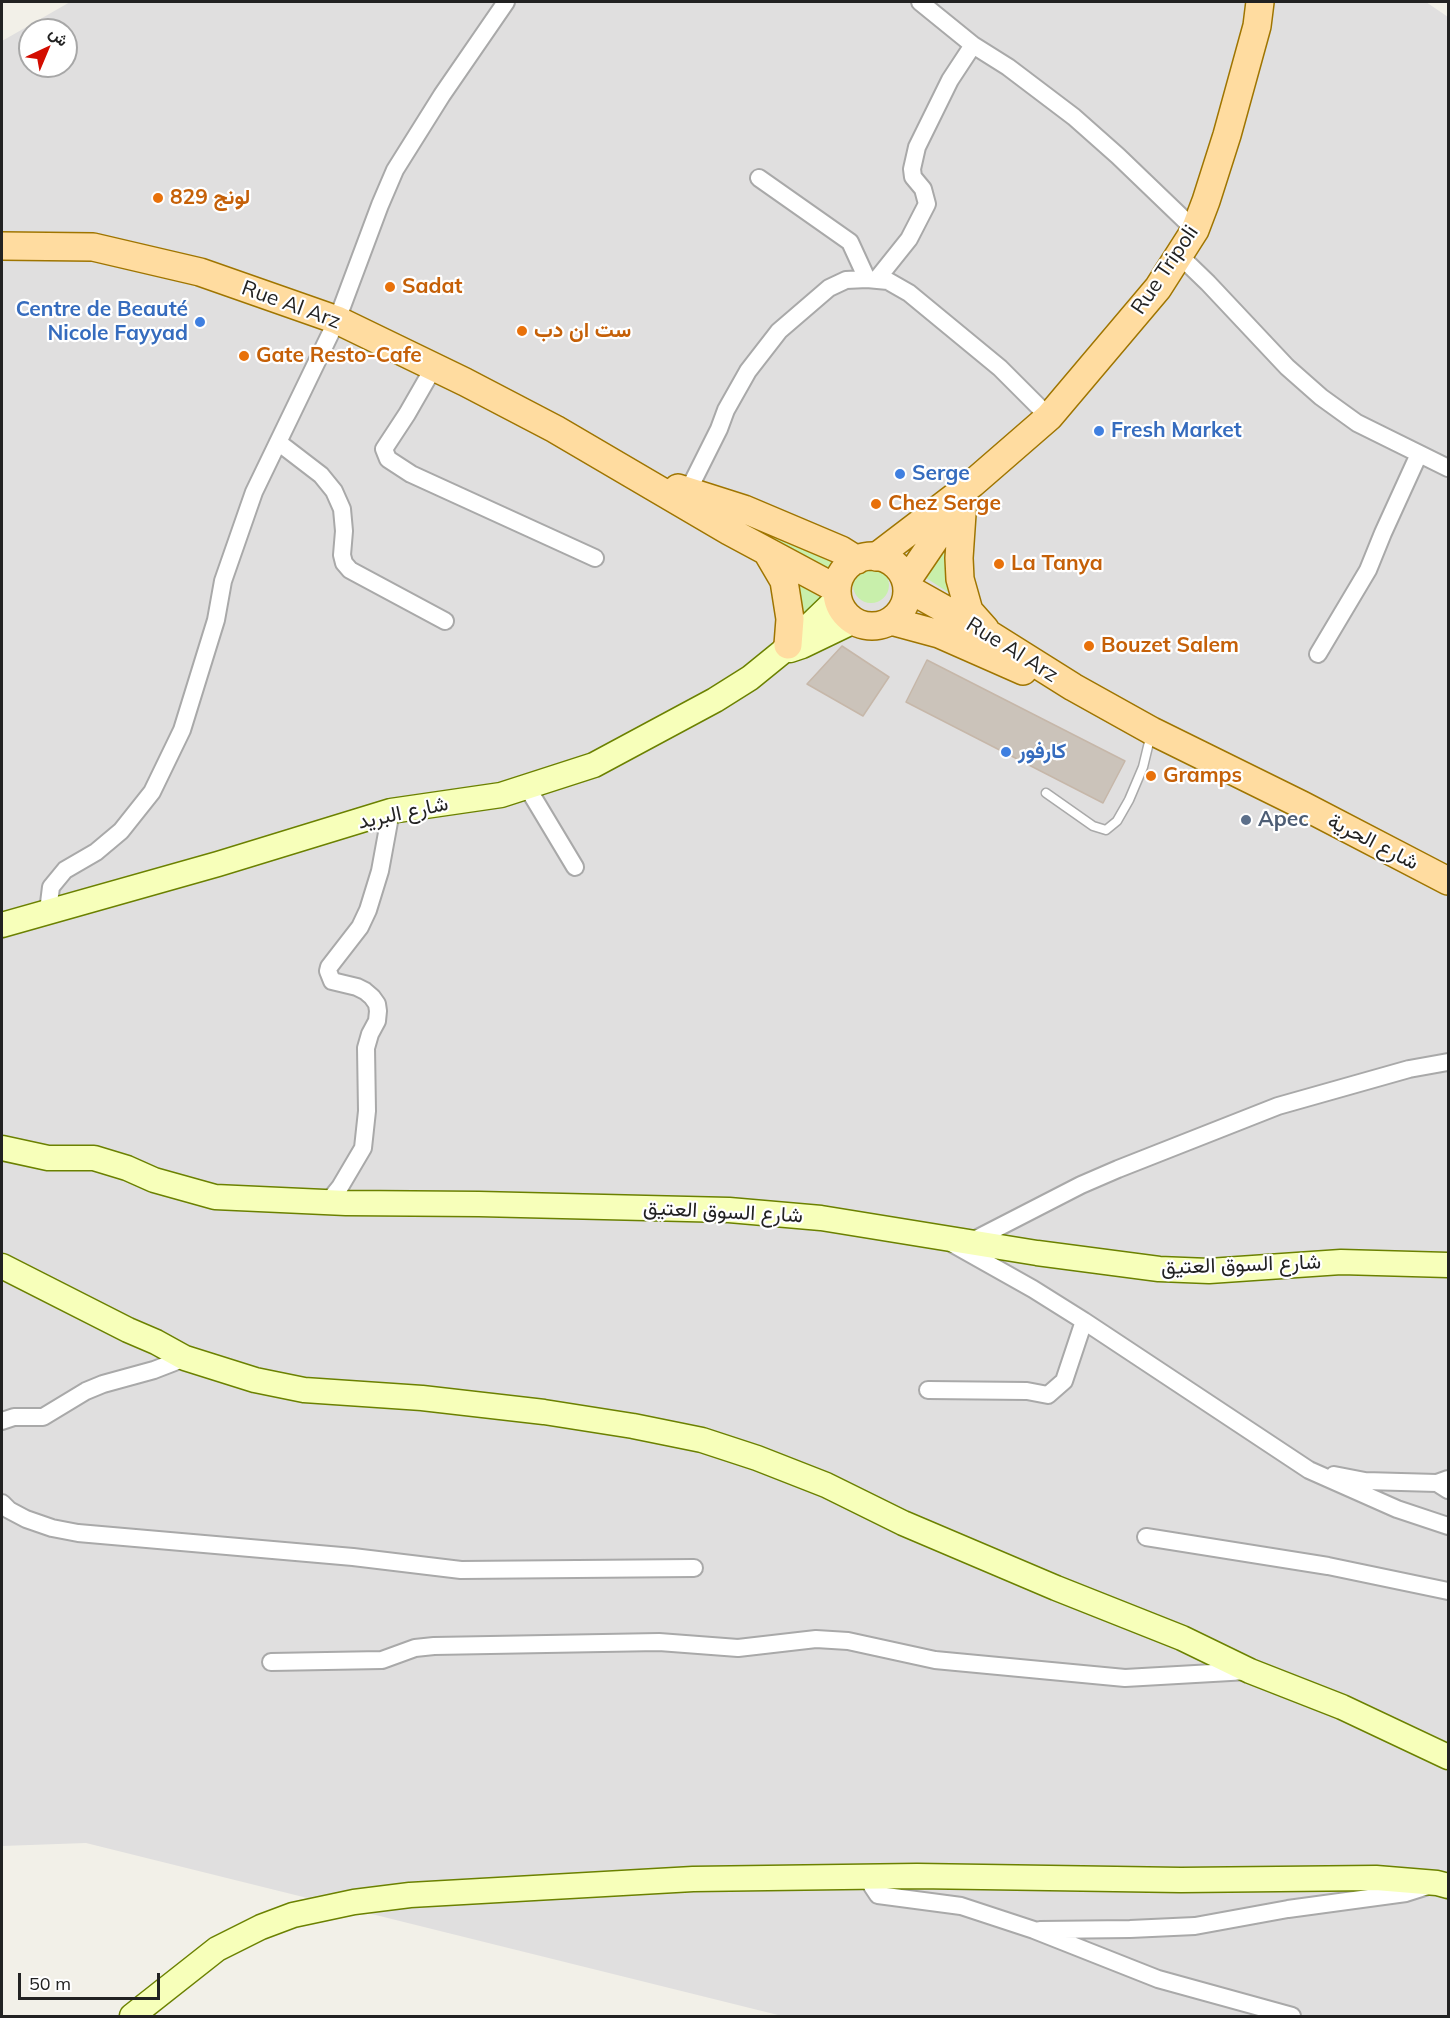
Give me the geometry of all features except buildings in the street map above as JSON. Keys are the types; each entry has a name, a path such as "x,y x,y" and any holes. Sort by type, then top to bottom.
{"main road":[{"name":"Rue Tripoli","path":"867,558 968,491 1049,417 1158,288 1195,230 1227,135 1257,26 1260,2"},
{"name":"Rue Al Arz","path":"2,246 93,247 200,272 337,320 556,430 838,593"},
{"name":"Rue Al Arz","path":"623,469 744,509 841,550 867,558"},
{"name":"Rue Tripoli","path":"906,585 968,491"},
{"path":"968,491 958,558 960,579 969,611 987,633"},
{"path":"767,552 784,581 790,619 784,649"},
{"path":"867,558 891,562 898,567 906,585 907,596 902,610 891,621 876,626 854,621 844,611 838,593 844,572 867,558"},
{"name":"Rue Al Arz","path":"906,585 1073,687"},
{"name":"Rue Al Arz","path":"891,621 939,634 1028,672 1073,687"},
{"name":"شارع الحرية","path":"1073,687 1152,731 1449,881"}],"street":[{"path":"53,911 49,903 51,887 65,870 96,852 121,831 152,792 182,730 216,620 224,581 239,531 254,492 337,320 395,170 436,104 506,2"},
{"path":"920,2 973,45 1008,67 1074,117 1195,230"},
{"path":"872,279 909,239 927,204 924,189 913,177 912,169 917,147 950,80 973,45"},
{"path":"759,178 850,242 872,279"},
{"path":"1179,255 1287,367 1321,397 1357,423 1449,468"},
{"path":"688,491 748,371 779,331 829,288 846,280 888,281 909,293 999,368 1049,417"},
{"path":"434,367 384,449 388,459 411,474 595,558"},
{"path":"278,442 314,469 334,491 342,509 344,531 342,555 344,563 350,570 445,621"},
{"path":"1318,654 1368,570 1419,454"},
{"name":"شارع البريد","path":"2,925 218,864 392,811 501,795 594,765 715,700 750,678 784,649 838,593"},
{"name":"شارع البريد","path":"784,649 802,646 854,621"},
{"path":"527,787 575,867"},
{"path":"328,1202 340,1187 363,1148 367,1111 366,1048 377,1021 378,1011 372,997 365,991 333,981 328,971 360,927 368,910 380,872 392,811"},
{"path":"972,1241 1118,1168 1278,1106 1409,1069 1449,1062"},
{"name":"شارع السوق العتيق","path":"2,1148 48,1158 94,1158 127,1168 154,1180 215,1197 328,1202 729,1210 821,1218 1037,1253 1159,1269 1209,1270 1341,1262 1449,1265"},
{"path":"939,1236 1033,1289 1084,1321 1309,1470 1397,1509 1449,1526"},
{"path":"2,1266 185,1358 255,1380 304,1390 422,1398 544,1412 702,1440 757,1458 826,1485 903,1523 1056,1588 1182,1638 1250,1671 1342,1707 1449,1757"},
{"path":"928,1390 1027,1391 1048,1395 1064,1381 1084,1321"},
{"path":"2,1420 14,1417 44,1417 103,1384 154,1370 185,1358"},
{"path":"1309,1470 1365,1481 1445,1484"},
{"path":"2,1503 9,1510 26,1519 52,1528 78,1533 353,1557 461,1570 694,1568"},
{"path":"1146,1537 1329,1566 1449,1591"},
{"path":"271,1662 382,1660 415,1648 434,1646 659,1642 738,1648 816,1639 848,1641 935,1660 1125,1678 1250,1671"},
{"path":"132,2016 217,1949 242,1935 293,1916 354,1902 410,1895 693,1879 917,1876 1181,1880 1376,1878 1443,1884"},
{"path":"873,1877 873,1891 878,1895 961,1906 1034,1930 1158,1979 1292,2016"},
{"path":"1034,1930 1195,1926 1406,1893 1443,1884"}],"lane":[{"path":"1046,793 1093,826 1106,830 1117,821 1130,800 1143,767 1152,731"}],"shaded area":[{"path":"70,2 1426,2 1448,17 1448,2016 782,2016 86,1843 2,1846 2,41 18,32 18,78 78,78 78,18 42,18"}],"green space":[{"path":"686,497 836,557 826,576"},
{"path":"952,517 951,594 923,576"},
{"path":"871,567 884,572 889,585 884,598 871,603 858,598 853,585 858,572"},
{"path":"795,581 827,602 802,619"}],"place":[{"name":"لونج 829","path":"158,198"},
{"name":"Sadat","path":"390,287"},
{"name":"Centre de Beauté Nicole Fayyad","path":"200,322"},
{"name":"ست ان دب","path":"522,331"},
{"name":"Gate Resto-Cafe","path":"244,356"},
{"name":"Fresh Market","path":"1099,431"},
{"name":"Serge","path":"900,474"},
{"name":"Chez Serge","path":"876,504"},
{"name":"La Tanya","path":"999,564"},
{"name":"Bouzet Salem","path":"1089,646"},
{"name":"كارفور","path":"1006,752"},
{"name":"Gramps","path":"1151,776"},
{"name":"Apec","path":"1246,820"}]}
